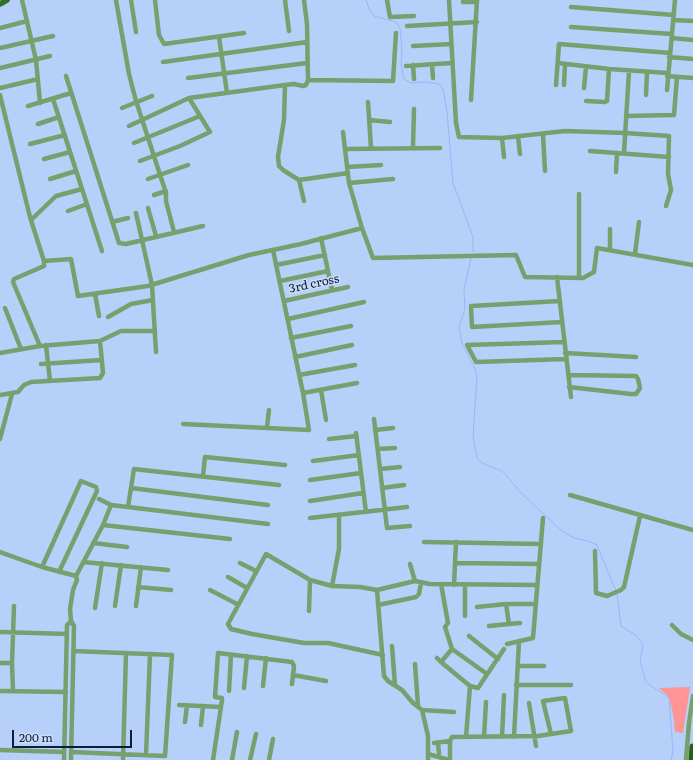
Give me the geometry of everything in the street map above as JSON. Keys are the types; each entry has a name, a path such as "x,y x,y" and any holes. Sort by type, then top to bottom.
{"highway":[{"path":"692,760 693,747"}],"main road":[{"path":"0,4 7,0"}],"street":[{"path":"22,0 36,60 40,102"},
{"path":"116,0 129,74 142,120 166,191 166,201 174,232"},
{"path":"131,0 136,32"},
{"path":"155,0 159,35 164,44 244,33"},
{"path":"285,0 289,31"},
{"path":"129,126 189,98 294,84 303,86 306,85 308,80 308,63 304,0"},
{"path":"387,0 390,17 414,16"},
{"path":"449,0 457,134 463,138 502,138 543,135 565,131 670,136 668,174 671,190 666,206"},
{"path":"666,90 675,0"},
{"path":"463,2 477,1 477,22 471,100"},
{"path":"571,7 674,17 693,21"},
{"path":"0,28 27,21"},
{"path":"407,26 477,22"},
{"path":"571,27 672,36 693,40"},
{"path":"308,80 393,81 396,33"},
{"path":"0,48 53,36"},
{"path":"219,37 227,93"},
{"path":"163,62 307,42"},
{"path":"413,46 451,44"},
{"path":"556,85 559,44 669,55 693,59"},
{"path":"0,68 50,56"},
{"path":"188,78 308,63"},
{"path":"406,66 452,63"},
{"path":"558,63 668,74 677,77 693,78"},
{"path":"432,64 433,78"},
{"path":"564,85 565,64"},
{"path":"413,65 414,80"},
{"path":"584,88 586,67"},
{"path":"586,101 607,101 609,69"},
{"path":"624,153 629,71"},
{"path":"646,95 648,72"},
{"path":"66,76 119,243 126,244 203,226"},
{"path":"626,116 674,115 677,77"},
{"path":"0,88 38,79"},
{"path":"285,85 284,120 278,148 279,166 299,180 348,174"},
{"path":"28,106 71,93"},
{"path":"0,95 31,220 44,261 44,266 14,279 13,282 40,346"},
{"path":"122,108 136,101 152,96"},
{"path":"140,161 210,132 189,98"},
{"path":"53,99 102,251"},
{"path":"368,102 371,148"},
{"path":"413,147 414,109"},
{"path":"134,144 200,116"},
{"path":"38,124 59,117"},
{"path":"370,120 390,122"},
{"path":"343,132 348,183 372,258 516,255 525,277 557,276 579,278 594,272 597,248 693,265"},
{"path":"543,135 545,172"},
{"path":"30,144 64,136"},
{"path":"518,136 520,154"},
{"path":"502,138 504,157"},
{"path":"345,149 413,147 440,148"},
{"path":"590,151 669,157"},
{"path":"44,159 70,152"},
{"path":"616,172 617,153"},
{"path":"148,179 188,165"},
{"path":"347,167 381,165"},
{"path":"50,179 76,171"},
{"path":"348,183 393,179"},
{"path":"299,180 304,201"},
{"path":"31,220 56,196 82,189"},
{"path":"154,195 166,191"},
{"path":"579,194 579,278"},
{"path":"68,210 86,204"},
{"path":"148,208 156,236"},
{"path":"136,213 152,285 156,352"},
{"path":"112,222 128,218"},
{"path":"635,254 639,222"},
{"path":"44,261 71,259 78,296 152,285 249,254 272,250 362,228"},
{"path":"610,229 610,250"},
{"path":"321,238 332,290"},
{"path":"183,424 309,430 288,319 272,250"},
{"path":"276,265 325,255"},
{"path":"280,281 328,271"},
{"path":"557,276 570,397"},
{"name":"3rd cross","path":"284,301 348,287"},
{"path":"95,294 99,316"},
{"path":"108,317 131,304 153,300"},
{"path":"560,301 471,306 472,327 562,322"},
{"path":"288,319 364,302"},
{"path":"5,308 21,350"},
{"path":"291,338 351,326"},
{"path":"1,352 46,345 100,341 121,331 154,331"},
{"path":"0,395 18,392 24,385 31,382 100,378 103,374 100,341"},
{"path":"564,342 467,345 476,362 566,360"},
{"path":"46,345 50,381"},
{"path":"295,356 352,345"},
{"path":"565,354 636,357"},
{"path":"41,364 101,360"},
{"path":"299,375 355,365"},
{"path":"568,375 636,376 640,388 636,394 631,394 569,387"},
{"path":"303,393 357,383"},
{"path":"321,390 326,420"},
{"path":"0,439 12,394"},
{"path":"267,427 269,410"},
{"path":"374,419 387,528 410,526"},
{"path":"376,430 393,428"},
{"path":"329,439 356,434 366,512"},
{"path":"378,450 395,448"},
{"path":"313,461 359,455"},
{"path":"203,476 205,457 285,465"},
{"path":"380,469 400,467"},
{"path":"128,507 134,469 279,485"},
{"path":"310,480 361,473"},
{"path":"42,567 82,481 96,488 97,492 60,572"},
{"path":"382,488 404,485"},
{"path":"131,488 268,505"},
{"path":"310,500 363,493"},
{"path":"570,495 693,530"},
{"path":"99,499 111,504 128,507 268,524"},
{"path":"64,760 67,625 70,621 72,596 77,580 76,576 103,525 111,504"},
{"path":"310,518 407,507"},
{"path":"332,586 339,549 339,515"},
{"path":"595,551 596,593 607,596 624,587 640,516"},
{"path":"437,658 470,686 478,688 506,646 533,638 534,604 543,518"},
{"path":"103,525 230,539"},
{"path":"424,542 541,544"},
{"path":"454,584 456,542"},
{"path":"93,543 127,547"},
{"path":"0,552 42,567 76,576"},
{"path":"382,655 328,643 286,640 231,629 228,624 237,604 266,554 310,580 332,586 360,586 377,590 415,581 421,583 465,585 536,585"},
{"path":"83,562 168,570"},
{"path":"240,563 256,571"},
{"path":"455,563 538,564"},
{"path":"96,608 102,564"},
{"path":"410,564 415,581"},
{"path":"115,606 121,565"},
{"path":"136,606 141,567"},
{"path":"228,578 247,588"},
{"path":"309,611 310,580"},
{"path":"378,605 416,597 419,594 421,583"},
{"path":"442,584 448,623 445,627 452,649 487,674"},
{"path":"465,585 465,616"},
{"path":"138,587 171,590"},
{"path":"210,590 237,604"},
{"path":"377,590 384,676 388,682 395,685 412,703 422,710 428,736 428,760"},
{"path":"477,607 506,604 534,604"},
{"path":"506,604 509,624"},
{"path":"13,691 12,664 14,606"},
{"path":"70,621 74,626 70,760"},
{"path":"489,626 520,623"},
{"path":"672,625 682,634 693,640"},
{"path":"0,632 67,634"},
{"path":"469,636 498,659"},
{"path":"514,737 519,642"},
{"path":"392,646 395,685"},
{"path":"441,662 452,649"},
{"path":"71,752 165,756 172,655 73,651"},
{"path":"123,760 126,653"},
{"path":"146,755 150,654"},
{"path":"213,760 222,698 215,697 218,654 292,662 294,666 292,684"},
{"path":"229,691 230,655"},
{"path":"244,688 246,656"},
{"path":"263,686 266,658"},
{"path":"0,663 12,664"},
{"path":"415,664 418,706"},
{"path":"518,666 544,666"},
{"path":"293,675 326,681"},
{"path":"516,685 571,685"},
{"path":"466,737 470,686"},
{"path":"0,691 66,692"},
{"path":"502,737 504,695"},
{"path":"686,760 693,696"},
{"path":"439,753 436,743 450,741 452,738 535,736 551,734 571,731 564,698 544,701 551,734"},
{"path":"484,737 486,702"},
{"path":"529,703 536,746"},
{"path":"179,704 221,707"},
{"path":"185,722 186,705"},
{"path":"201,725 203,706"},
{"path":"422,710 454,712"},
{"path":"232,760 237,732"},
{"path":"250,760 256,734"},
{"path":"269,760 273,739"},
{"path":"428,754 450,760 450,741"},
{"path":"0,750 64,752"}],"shaded area":[{"path":"690,687 683,733 675,732 674,719 669,697 659,688"}],"waterway":[{"path":"366,0 369,9 374,16 396,22 400,28 402,49 401,64 404,79 411,83 424,82 439,84 443,89 447,112 453,183 473,237 473,252"},
{"path":"471,258 464,290 465,308 459,328 462,343 475,369 477,377 473,437 477,458 482,463 502,471 521,493 561,530 574,538 588,541 597,545 616,591"},
{"path":"617,594 621,626 637,636 643,645 640,660 646,682 669,698 673,751 671,760"}]}
